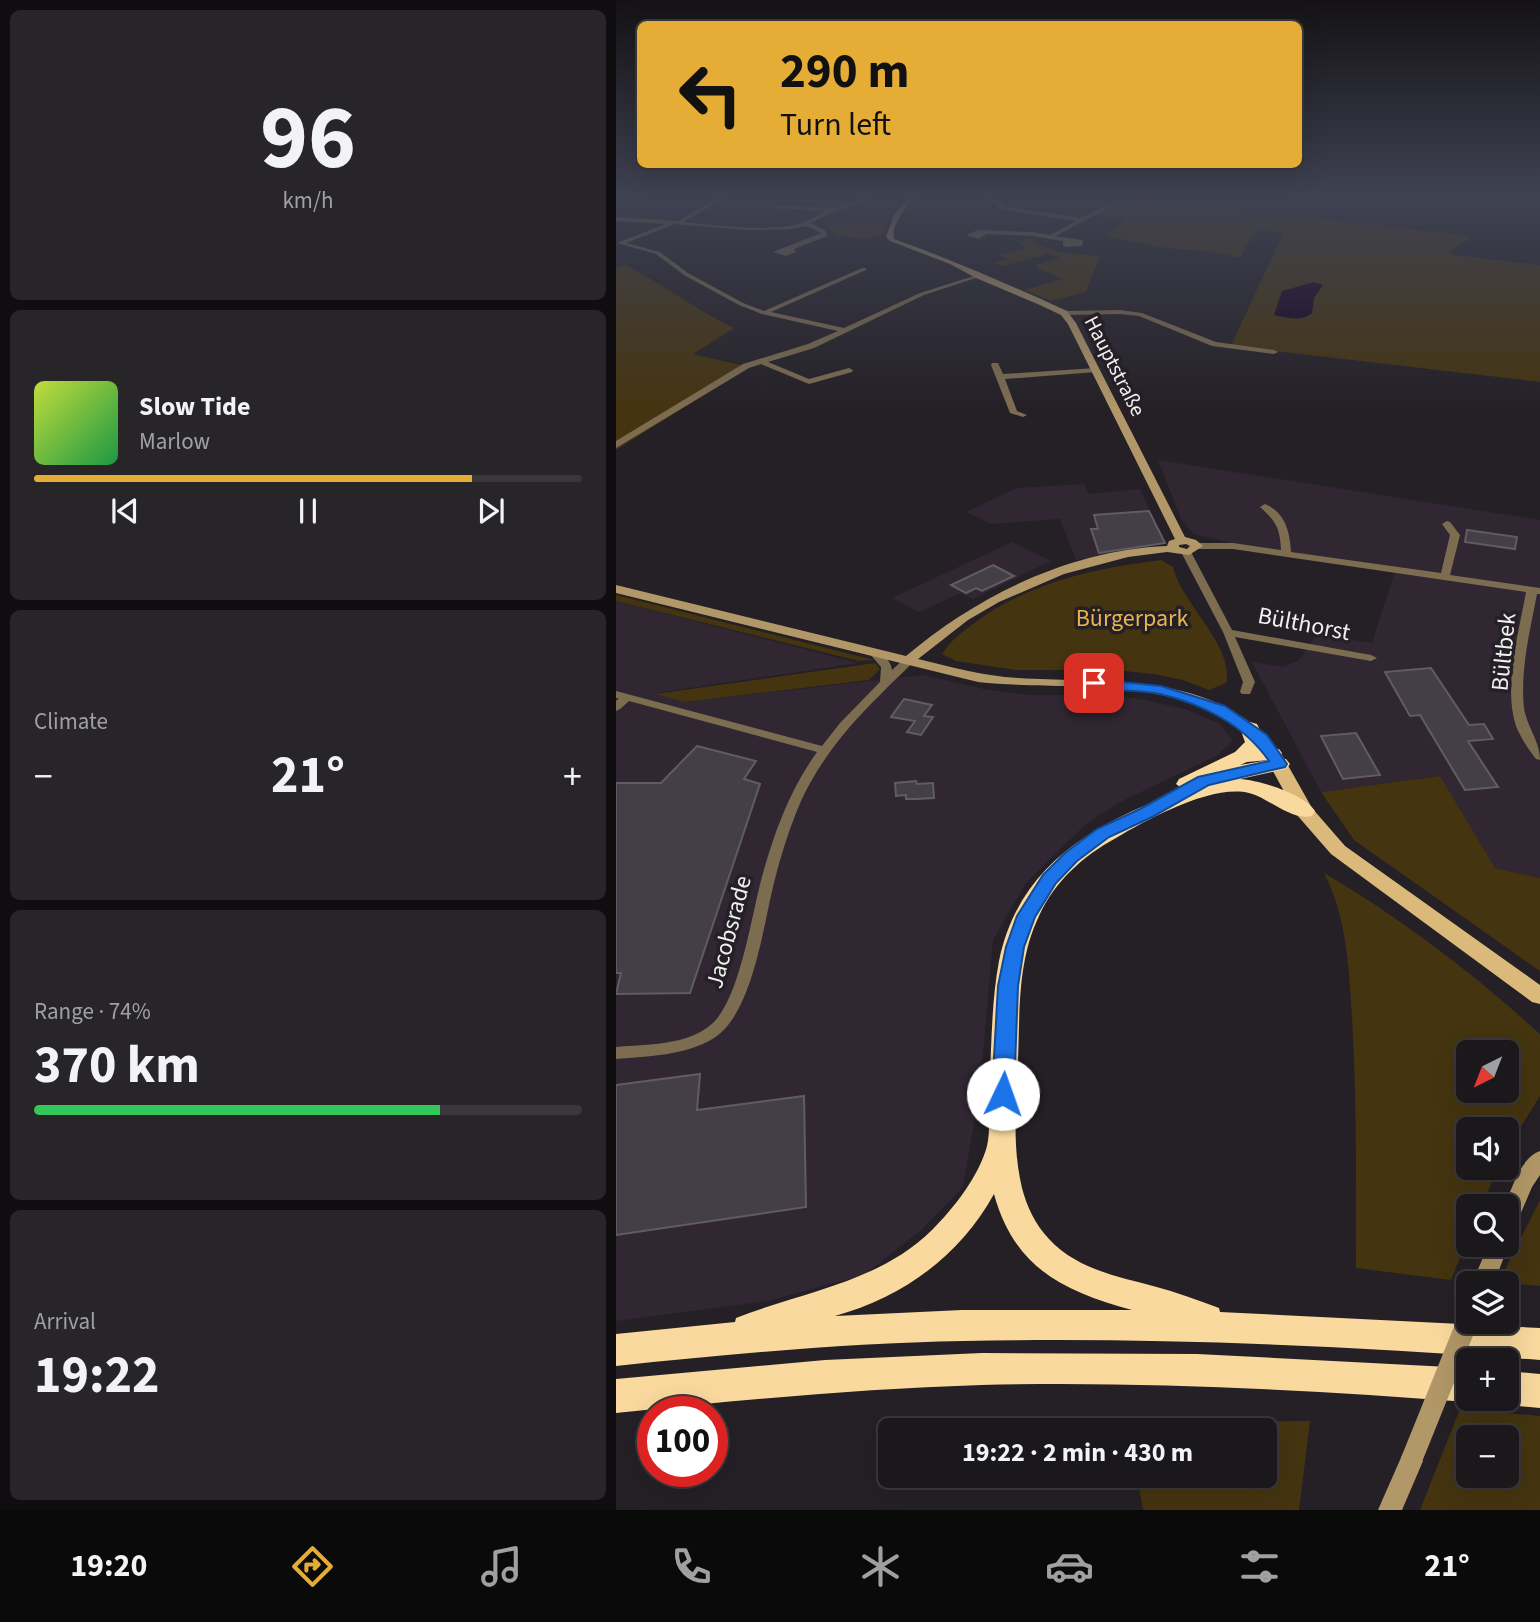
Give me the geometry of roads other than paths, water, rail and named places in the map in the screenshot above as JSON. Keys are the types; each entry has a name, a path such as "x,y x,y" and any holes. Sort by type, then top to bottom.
{"highway":[{"path":"1118,825 1134,811 1242,756 1256,743 1250,728"},
{"path":"1242,756 1276,758"},
{"path":"1146,813 1203,781 1276,758"},
{"path":"1226,1326 1149,1299 1101,1289 1049,1259 1021,1223 1011,1203 1001,1147 1008,986 1020,931 1033,904 1060,867 1087,844 1118,825 1208,786 1226,784 1261,789 1304,811"},
{"path":"729,1336 800,1309 860,1293 910,1267 939,1245 963,1218 989,1178 1001,1147"},
{"path":"616,1350 729,1336 1037,1323 1226,1326 1540,1345"},
{"path":"616,1396 719,1385 865,1375 1033,1368 1242,1373 1456,1384"},
{"path":"1519,1389 1540,1391"}],"main road":[{"path":"1276,758 1304,811 1328,841 1359,868 1537,996"}],"street":[{"path":"676,266 741,304 764,313 845,330"},
{"name":"Hauptstraße","path":"963,266 1064,313 1072,323 1228,632 1249,682 1246,692"},
{"path":"764,313 864,269"},
{"path":"616,445 746,366 804,348 922,294 979,276"},
{"path":"1064,313 1140,314 1215,344 1274,352"},
{"path":"760,361 809,382 849,370"},
{"path":"995,366 1014,413 1023,415"},
{"path":"1000,377 1096,370"},
{"path":"1265,507 1272,511 1284,527 1286,553"},
{"path":"1445,576 1455,535 1447,524"},
{"name":"Bültbek","path":"1184,547 1233,546 1536,590 1518,685 1521,721 1528,739 1540,756"},
{"path":"908,661 967,615 1020,587 1089,564 1130,554 1184,547"},
{"path":"616,589 908,661 1005,682 1113,684 1161,690 1220,709 1250,728 1276,758"},
{"name":"Bülthorst","path":"1228,632 1371,658"},
{"path":"875,653 887,667 885,684"},
{"name":"Jacobsrade","path":"616,1053 686,1043 708,1034 724,1020 738,990 779,842 801,788 824,750 845,724 908,661"},
{"path":"616,707 621,696 824,750"},
{"path":"1519,1195 1540,1159"},
{"path":"1390,1510 1462,1334"}],"park label":[{"name":"Bürgerpark","path":"1132,618"}]}
